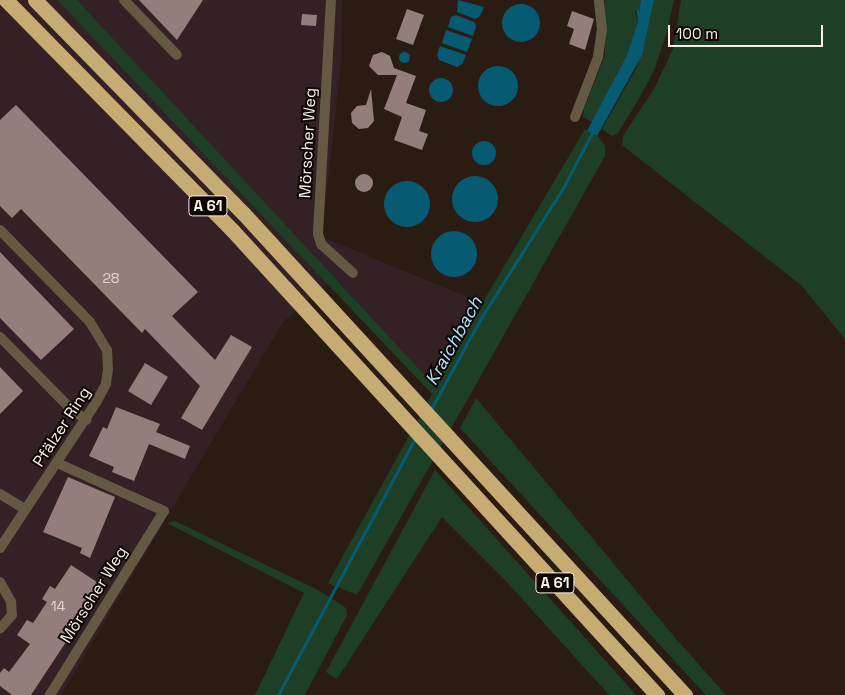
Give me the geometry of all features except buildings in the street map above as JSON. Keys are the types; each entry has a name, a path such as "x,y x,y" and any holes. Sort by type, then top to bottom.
{"highway":[{"name":"A 61","path":"6,0 233,231 657,695"},
{"name":"A 61","path":"35,0 243,213 464,450 685,695"}],"street":[{"path":"124,0 178,55"},
{"name":"Mörscher Weg","path":"331,0 318,234 321,244 353,273"},
{"path":"575,117 598,57 602,30 599,0"},
{"name":"Pfälzer Ring","path":"0,230 102,338 107,350 106,384 86,420 0,548"},
{"path":"0,337 71,409 86,420"},
{"name":"Mörscher Weg","path":"50,695 164,512 57,463"},
{"path":"0,494 25,509"},
{"path":"0,582 11,602 12,615 0,629"}],"shaded area":[{"path":"0,0 342,0 341,62 322,237 482,303 434,385 334,277 283,322 61,695 0,695"}],"green space":[{"path":"57,0 77,0 434,385 585,129 598,136 605,146 605,156 357,595 328,583 432,394"},
{"path":"605,0 641,0 639,12 637,8 635,12 638,21 627,55 592,122 583,117 584,109 605,55"},
{"path":"654,0 674,0 667,32 654,71 618,133 612,136 602,129 637,67"},
{"path":"681,0 845,0 845,339 801,285 622,145 623,136 654,89 673,49"},
{"path":"476,398 678,641 726,695 706,695 460,428"},
{"path":"435,470 636,695 609,695 505,580 442,517 337,679 326,672"},
{"path":"175,521 320,591 346,608 347,615 305,695 255,695 304,593 167,523"}],"water":[{"path":"458,0 484,7 480,16 475,19 457,12"},
{"path":"641,0 654,0 642,55 597,136 587,131 627,55 638,21 636,7 639,11"},
{"path":"521,4 535,9 540,23 535,37 521,42 507,37 502,23 507,9"},
{"path":"456,15 474,22 476,26 473,36 448,27 451,17"},
{"path":"446,30 472,39 467,52 442,43"},
{"path":"440,46 466,55 462,64 457,67 439,60 437,55"},
{"path":"404,51 410,57 404,63 398,57"},
{"path":"502,66 509,69 515,75 518,86 517,94 509,103 502,106 494,106 487,103 479,94 478,82 481,75 490,67"},
{"path":"441,78 450,81 453,90 450,99 441,102 432,99 429,90 432,81"},
{"path":"484,141 493,144 496,153 493,162 484,165 475,162 472,153 475,144"},
{"path":"480,176 492,182 497,190 497,208 492,216 484,221 470,222 458,216 453,208 452,194 458,182 466,177"},
{"path":"412,181 424,187 429,195 429,213 424,221 416,226 402,227 390,221 385,213 384,199 390,187 398,182"},
{"path":"459,231 471,237 476,245 476,263 471,271 463,276 449,277 437,271 432,263 431,249 437,237 445,232"}],"waterway":[{"name":"Kraichbach","path":"430,411 481,318 563,188 593,131"},
{"name":"Kraichbach","path":"278,695 415,438"}]}
